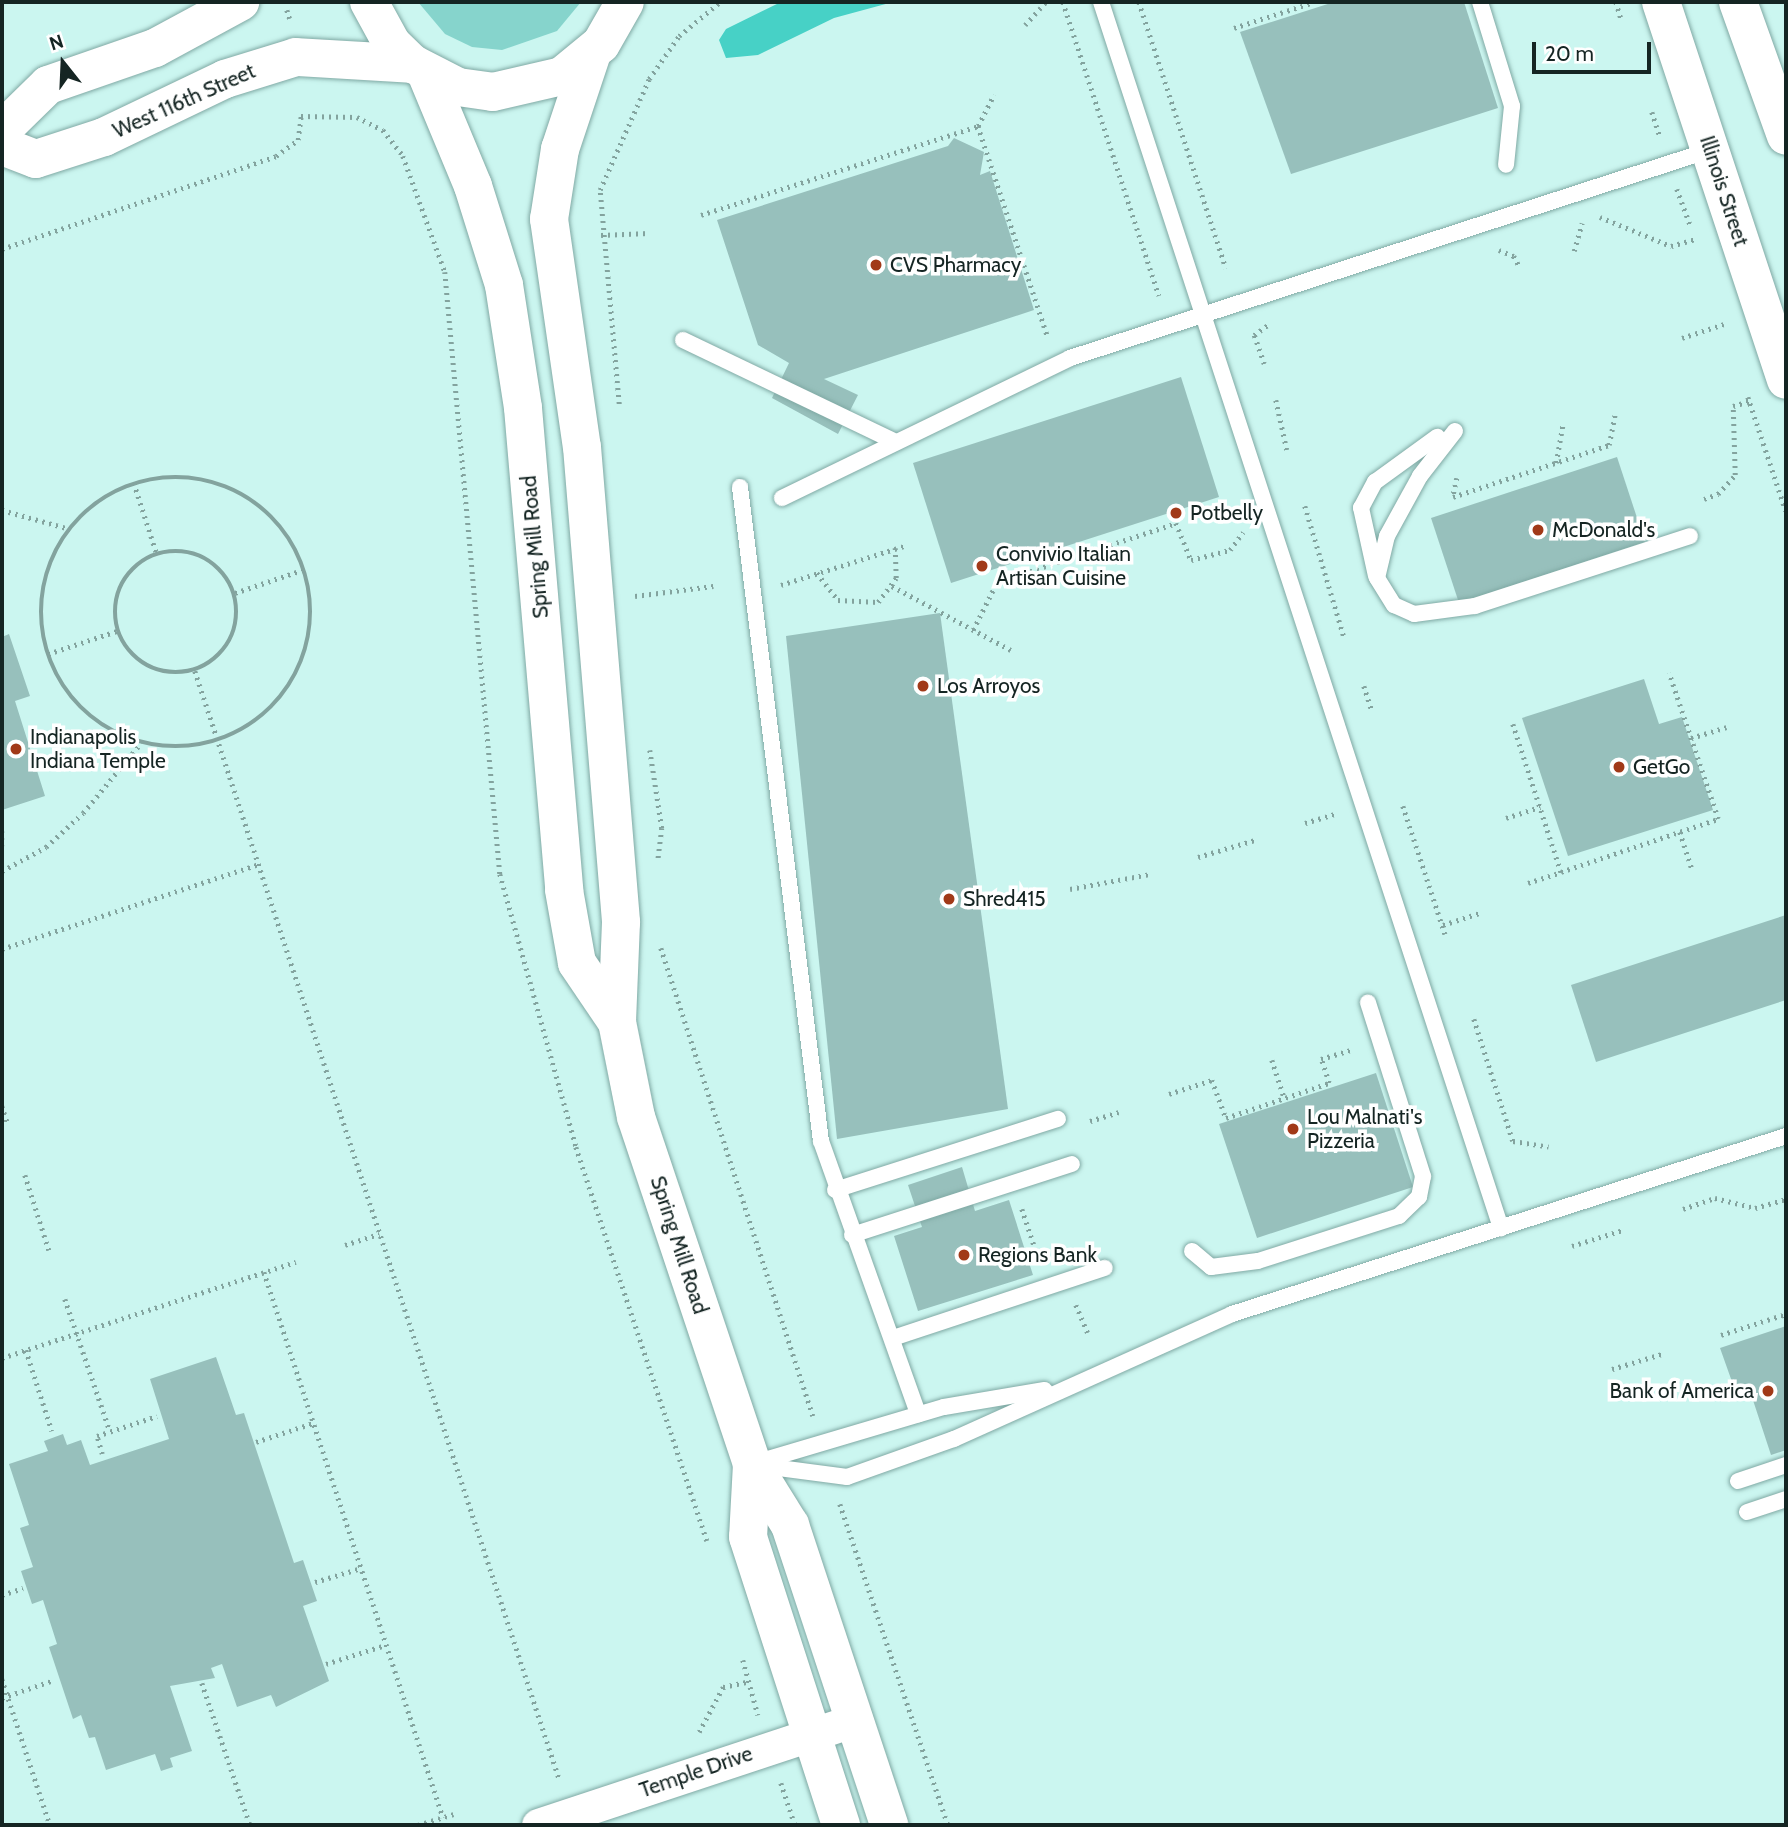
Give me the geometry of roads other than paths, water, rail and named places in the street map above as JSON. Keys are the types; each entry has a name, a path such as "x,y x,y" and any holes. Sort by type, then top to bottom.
{"street":[{"path":"2,130 47,85 155,47 240,2"},
{"path":"369,2 392,44 419,69"},
{"name":"Illinois Street","path":"1661,2 1786,380"},
{"path":"1738,2 1786,136"},
{"path":"591,56 628,7"},
{"name":"West 116th Street","path":"2,146 36,159 104,137 237,74 296,57 419,69 493,92 562,76 591,56"},
{"name":"Spring Mill Road","path":"591,56 555,169 549,219 583,461 621,922 617,1022 636,1117 752,1464 790,1525 889,1825"},
{"name":"Spring Mill Road","path":"419,69 487,224 504,285 523,408 564,890 577,963 617,1022"},
{"name":"Spring Mill Road","path":"752,1464 748,1537 841,1825"},
{"name":"Temple Drive","path":"538,1825 855,1720"}],"lane":[{"path":"1101,2 1502,1228"},
{"path":"1480,2 1512,106 1506,165"},
{"path":"782,498 892,440 1026,375 1202,314 1710,150"},
{"path":"683,340 892,440"},
{"path":"1377,578 1387,536 1420,476 1455,431"},
{"path":"1437,438 1375,482 1361,508 1377,578 1394,605 1414,614 1444,614 1690,536"},
{"path":"740,487 789,908 821,1141 835,1190 893,1338 918,1414"},
{"path":"1192,1251 1211,1267 1258,1261 1399,1216 1419,1197 1423,1176 1368,1003"},
{"path":"835,1190 1058,1119"},
{"path":"752,1464 847,1477 954,1439 1064,1386 1156,1353 1232,1314 1785,1137"},
{"path":"852,1236 1072,1164"},
{"path":"893,1338 1105,1268"},
{"path":"752,1464 918,1414 1064,1386"},
{"path":"1738,1481 1786,1465"},
{"path":"1747,1512 1786,1499"}],"place":[{"name":"CVS Pharmacy","path":"876,265"},
{"name":"Potbelly","path":"1176,513"},
{"name":"McDonald's","path":"1538,530"},
{"name":"Convivio Italian Artisan Cuisine","path":"982,566"},
{"name":"Los Arroyos","path":"923,686"},
{"name":"Indianapolis Indiana Temple","path":"16,749"},
{"name":"GetGo","path":"1619,767"},
{"name":"Shred415","path":"949,899"},
{"name":"Lou Malnati's Pizzeria","path":"1293,1129"},
{"name":"Regions Bank","path":"964,1255"},
{"name":"Bank of America","path":"1768,1391"}]}
